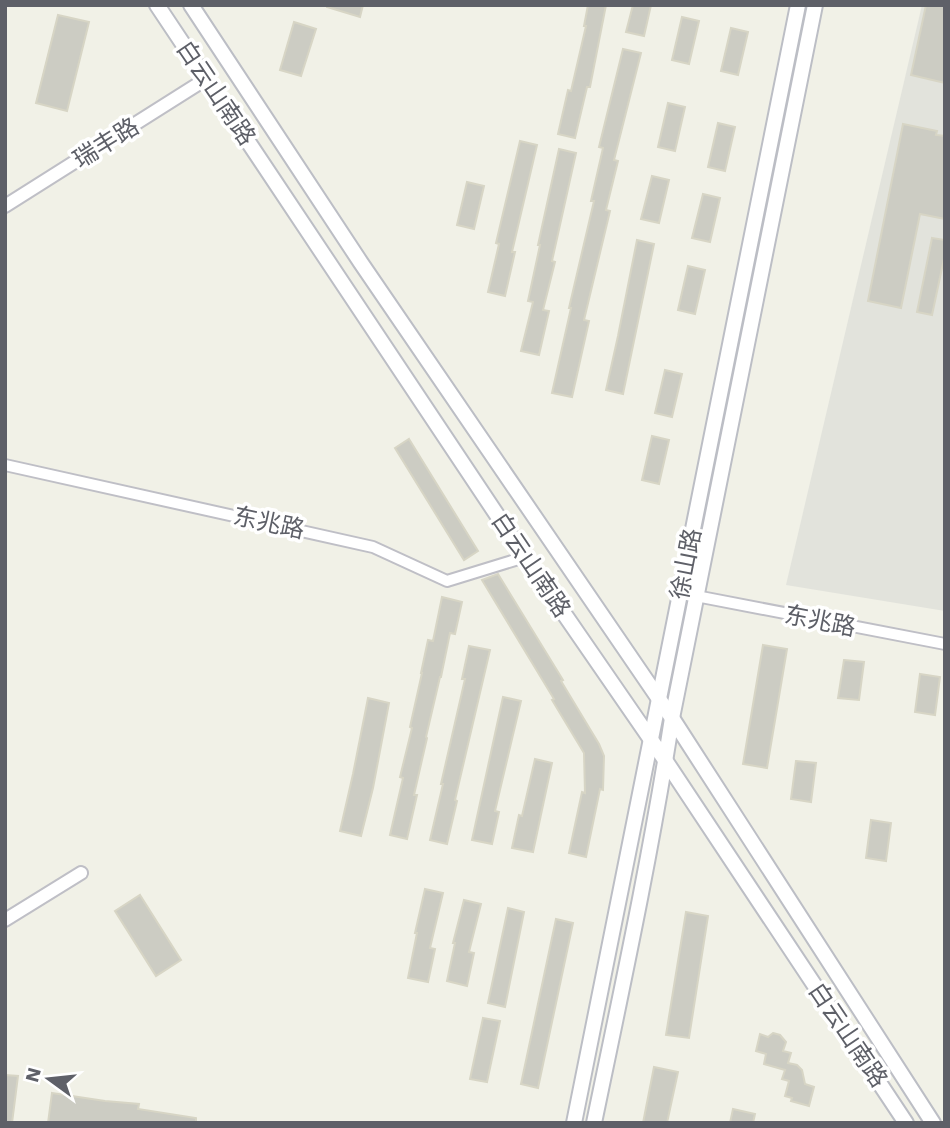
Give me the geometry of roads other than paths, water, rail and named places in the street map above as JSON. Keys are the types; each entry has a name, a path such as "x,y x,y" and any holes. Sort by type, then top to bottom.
{"main road":[{"name":"白云山南路","path":"157,5 524,557 665,760 906,1123"},
{"name":"白云山南路","path":"191,5 393,310 671,718 933,1123"},
{"name":"徐山路","path":"575,1123 798,5"},
{"name":"徐山路","path":"594,1123 629,953 671,718 815,5"}],"street":[{"name":"瑞丰路","path":"5,206 206,79"},
{"name":"东兆路","path":"5,465 373,547 447,581 524,557"},
{"name":"东兆路","path":"696,596 945,644"},
{"path":"5,920 81,873"}]}
